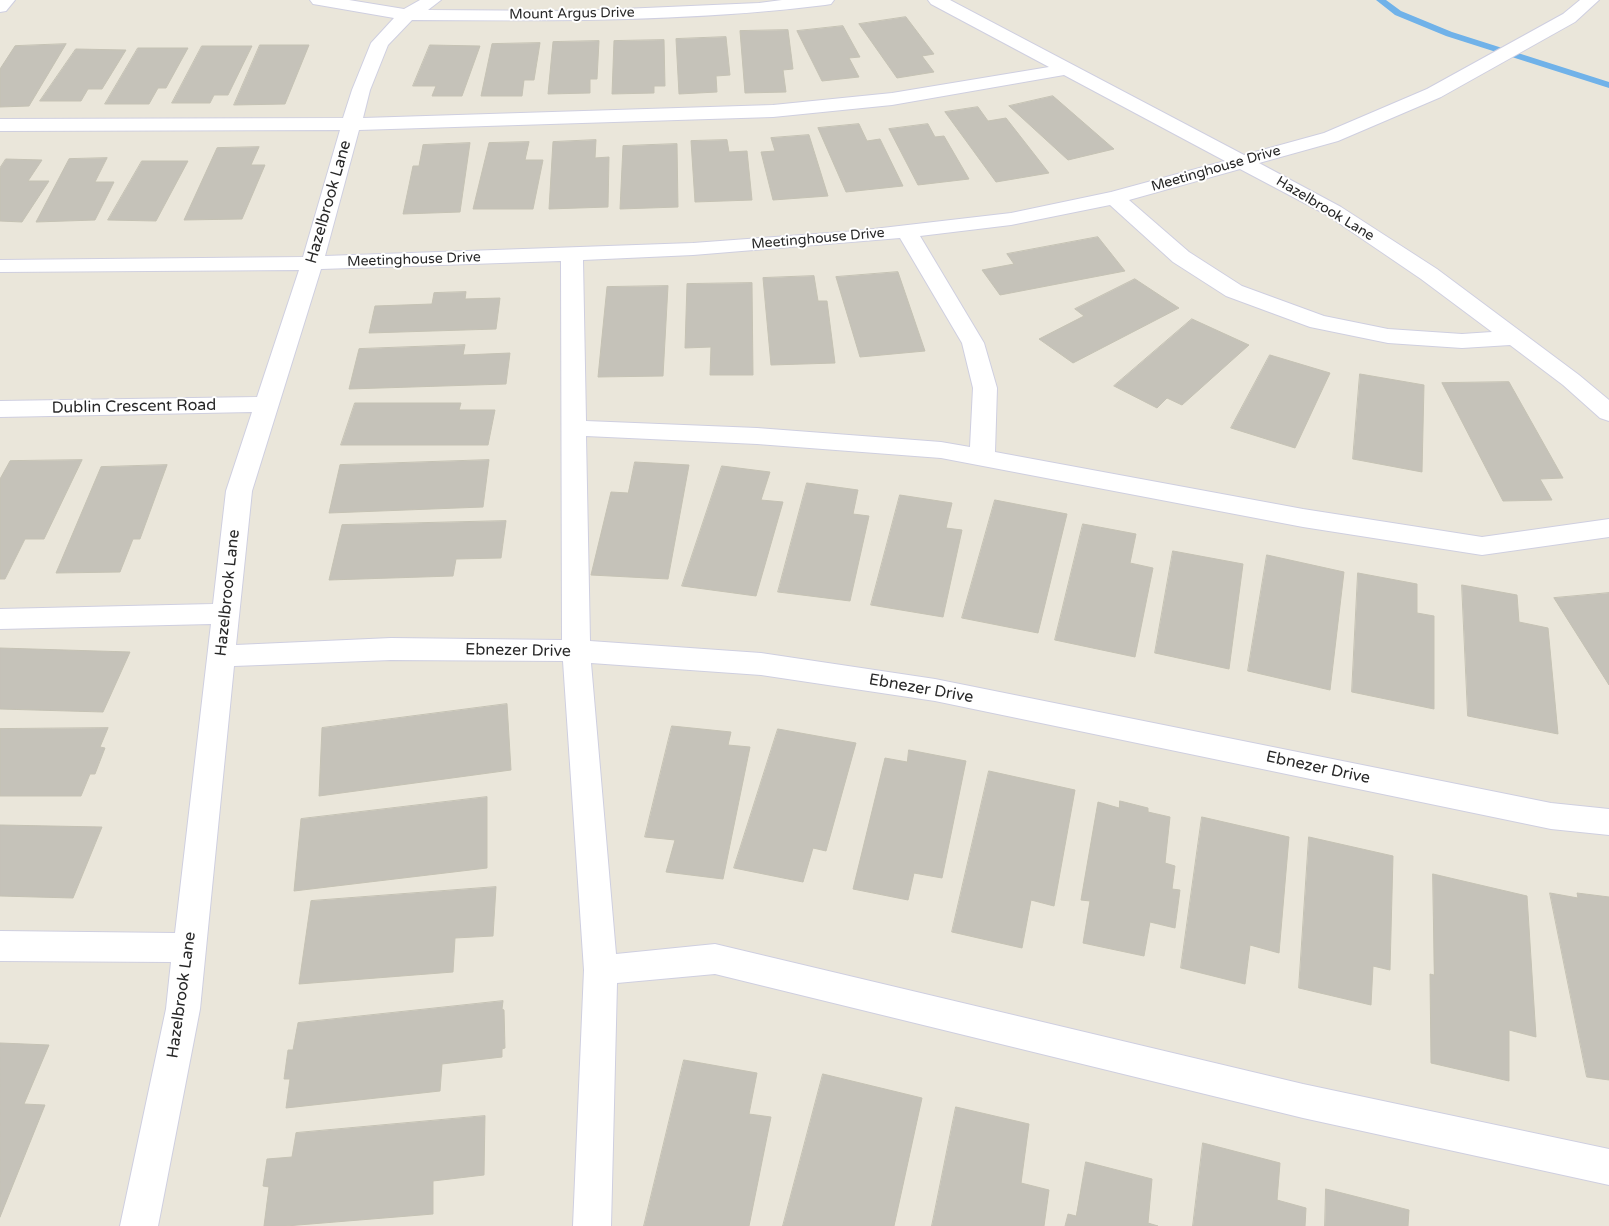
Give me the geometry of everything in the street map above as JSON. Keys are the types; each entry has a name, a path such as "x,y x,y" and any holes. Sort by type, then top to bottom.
{"street":[{"path":"0,6 6,0"},
{"name":"Mount Argus Drive","path":"320,0 407,15 577,16 759,8 825,0"},
{"name":"Hazelbrook Lane","path":"139,1226 183,1009 239,491 312,263 361,90 380,43 407,15 432,0"},
{"name":"Hazelbrook Lane","path":"937,0 1334,211 1429,274 1571,380 1609,413"},
{"name":"Meetinghouse Drive","path":"0,266 312,263 693,249 856,236 1011,219 1114,198 1331,137 1434,93 1569,18 1590,0"},
{"path":"0,125 351,124 773,111 892,99 1067,69"},
{"path":"1114,198 1181,257 1234,291 1318,322 1397,336 1462,341 1514,338"},
{"path":"906,230 973,343 985,388 982,459"},
{"path":"572,254 576,651 601,970 592,1226"},
{"name":"Dublin Crescent Road","path":"0,409 267,404"},
{"path":"574,428 757,436 941,450 1303,518 1482,546 1609,528"},
{"path":"0,618 226,614"},
{"name":"Ebnezer Drive","path":"222,656 391,649 576,651 761,664 935,690 1551,816 1609,822"},
{"path":"0,946 189,948"},
{"path":"601,970 715,958 1303,1101 1609,1167"}],"building":[{"path":"906,17 934,54 922,56 934,72 897,78 859,24"},
{"path":"843,26 860,57 849,58 859,77 822,81 797,31"},
{"path":"788,30 793,69 783,70 786,92 745,93 740,31"},
{"path":"726,37 730,75 716,76 717,92 679,94 676,39"},
{"path":"664,40 665,86 654,86 654,93 612,94 614,41"},
{"path":"599,41 597,79 590,79 590,93 548,94 553,42"},
{"path":"540,43 534,80 524,80 522,96 481,96 492,44"},
{"path":"66,44 29,106 0,107 0,69 15,46"},
{"path":"260,45 309,45 285,104 234,105"},
{"path":"430,45 480,46 462,96 432,96 436,86 413,86"},
{"path":"202,46 252,46 228,95 214,95 210,103 172,103"},
{"path":"138,48 188,48 166,88 158,88 149,104 105,104"},
{"path":"76,49 126,50 102,89 88,89 81,101 40,101"},
{"path":"1053,96 1114,149 1068,160 1009,106"},
{"path":"978,107 988,121 1006,118 1049,173 996,182 945,112"},
{"path":"859,124 867,141 880,139 903,186 846,192 818,128"},
{"path":"928,124 935,137 944,136 969,179 918,185 889,129"},
{"path":"809,135 828,196 773,200 761,152 775,151 771,138"},
{"path":"596,140 595,158 609,157 608,207 549,209 553,142"},
{"path":"727,140 729,152 747,151 752,200 695,202 691,141"},
{"path":"529,142 525,160 543,160 533,209 473,209 489,143"},
{"path":"470,143 460,212 403,214 413,166 419,166 423,145"},
{"path":"677,144 678,207 620,209 623,146"},
{"path":"259,147 251,165 265,165 242,219 184,220 217,148"},
{"path":"107,158 95,182 114,182 95,220 36,222 69,159"},
{"path":"6,159 42,160 28,181 49,181 22,222 0,221 0,168"},
{"path":"142,161 188,161 156,221 108,220"},
{"path":"1098,237 1125,271 1000,295 982,270 1014,264 1007,254"},
{"path":"898,272 925,351 860,357 836,277"},
{"path":"814,276 818,301 827,301 835,363 771,365 763,278"},
{"path":"1135,279 1179,308 1073,363 1039,339 1084,316 1075,309"},
{"path":"752,283 753,375 710,375 711,347 685,348 687,284"},
{"path":"668,286 663,376 598,377 607,287"},
{"path":"466,292 465,299 500,298 496,329 369,333 375,306 432,304 434,293"},
{"path":"1192,319 1249,345 1182,405 1167,398 1157,408 1114,386"},
{"path":"465,345 463,355 510,353 506,384 349,389 359,349"},
{"path":"1270,355 1330,373 1295,448 1231,428"},
{"path":"1360,374 1424,385 1422,472 1353,459"},
{"path":"1509,382 1563,478 1540,479 1552,500 1503,501 1442,383"},
{"path":"355,403 461,403 459,410 495,410 488,445 341,445"},
{"path":"82,460 44,539 25,539 5,579 0,579 0,479 10,461"},
{"path":"489,460 483,507 329,513 340,465"},
{"path":"635,462 689,465 668,579 591,575 611,492 628,493"},
{"path":"167,465 140,539 133,539 120,572 56,573 101,467"},
{"path":"722,466 770,472 761,500 783,502 756,596 682,586"},
{"path":"807,483 858,490 853,514 869,516 850,601 778,592"},
{"path":"900,495 952,503 946,528 962,530 943,617 871,605"},
{"path":"995,500 1067,514 1038,633 962,618"},
{"path":"506,521 501,558 456,559 453,576 329,580 342,525"},
{"path":"1083,524 1136,534 1130,563 1153,568 1135,657 1055,640"},
{"path":"1173,551 1243,564 1229,669 1155,653"},
{"path":"1267,555 1344,572 1330,690 1248,671"},
{"path":"1358,573 1417,584 1417,613 1434,616 1434,709 1352,692"},
{"path":"1462,585 1517,595 1519,622 1548,628 1558,734 1468,716"},
{"path":"1609,593 1609,685 1554,598"},
{"path":"0,648 130,652 103,712 0,709"},
{"path":"507,704 511,770 319,796 322,728"},
{"path":"672,726 731,732 728,745 750,747 723,879 666,872 675,840 645,837"},
{"path":"108,728 100,747 105,748 95,774 90,774 81,796 0,796 0,729"},
{"path":"778,729 856,743 826,851 813,848 803,882 734,868"},
{"path":"909,750 966,761 942,878 914,873 908,900 853,889 885,758 907,762"},
{"path":"989,771 1075,790 1054,906 1031,900 1022,948 952,932"},
{"path":"487,797 487,868 294,891 301,819"},
{"path":"1120,801 1148,808 1148,812 1170,817 1165,863 1175,866 1172,889 1180,890 1175,928 1150,922 1144,956 1083,943 1090,901 1081,900 1098,802 1119,808"},
{"path":"1202,817 1289,837 1279,953 1250,945 1245,984 1181,968"},
{"path":"0,825 102,827 73,898 0,896"},
{"path":"1309,837 1393,856 1390,970 1373,966 1371,1005 1299,988"},
{"path":"1433,874 1527,896 1536,1037 1509,1030 1509,1081 1431,1063 1430,974 1434,975"},
{"path":"496,887 493,936 455,938 453,972 299,984 311,901"},
{"path":"1550,893 1578,898 1577,893 1609,897 1609,1080 1587,1077"},
{"path":"503,1001 505,1048 502,1049 502,1057 442,1064 440,1091 286,1108 290,1079 284,1079 288,1050 293,1050 298,1023"},
{"path":"0,1043 49,1045 24,1104 45,1105 0,1217"},
{"path":"684,1060 757,1073 749,1114 771,1117 749,1226 644,1226"},
{"path":"823,1074 922,1098 894,1226 783,1226"},
{"path":"956,1107 1029,1124 1021,1183 1049,1190 1044,1226 932,1226"},
{"path":"485,1116 484,1175 433,1181 433,1214 286,1226 264,1226 269,1187 263,1186 267,1159 292,1157 296,1133"},
{"path":"1203,1143 1280,1163 1277,1200 1306,1208 1305,1226 1193,1226"},
{"path":"1086,1162 1152,1179 1148,1223 1158,1226 1065,1226 1068,1214 1076,1216"},
{"path":"1326,1189 1409,1210 1408,1226 1325,1226"}],"waterway":[{"path":"1380,0 1398,13 1449,34 1609,85"}]}
